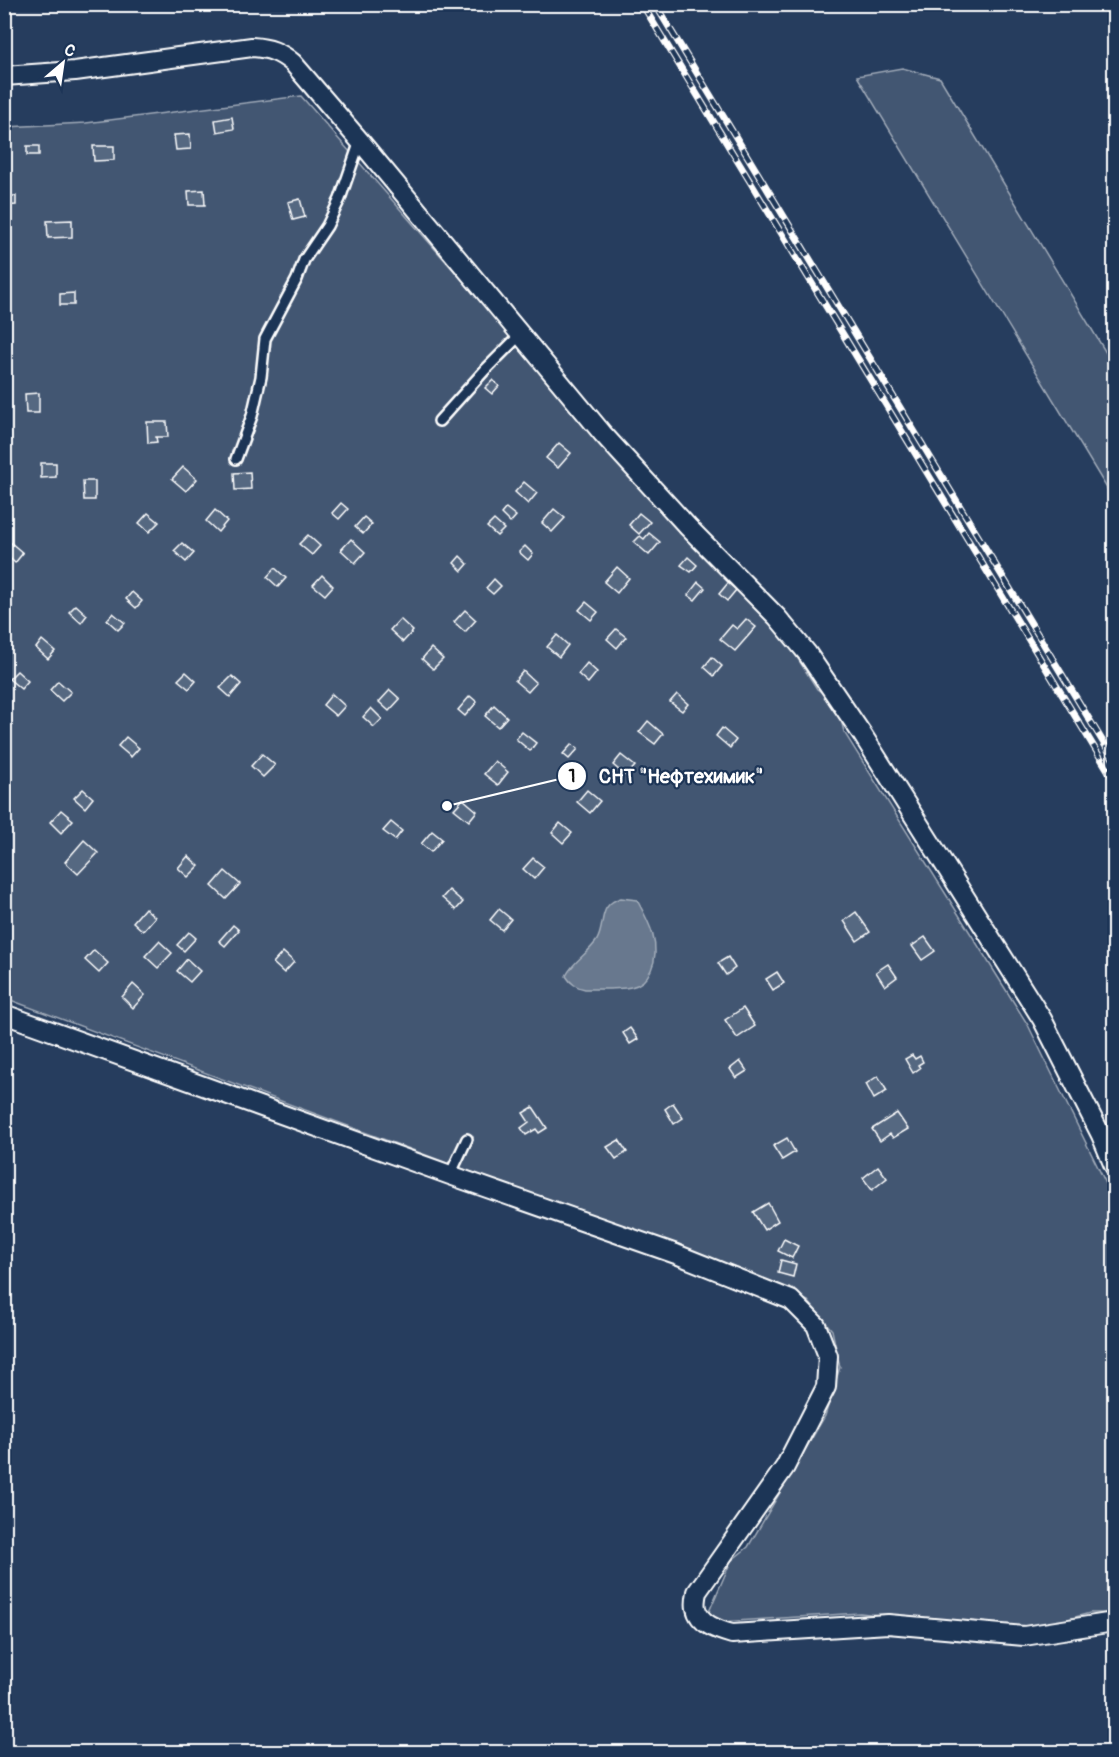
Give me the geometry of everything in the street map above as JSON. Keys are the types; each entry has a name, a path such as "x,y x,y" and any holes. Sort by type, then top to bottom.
{"street":[{"path":"4,76 75,71 252,47 268,48 293,63 610,443 688,527 777,617 807,653 862,734 1042,1018 1101,1135 1114,1166"},
{"path":"4,1014 676,1254 791,1300 816,1325 828,1356 826,1387 785,1467 697,1592 696,1609 705,1623 716,1630 732,1634 888,1624 1024,1636 1114,1622"}],"lane":[{"path":"236,459 252,416 261,377 265,339 297,279 304,260 327,226 340,199 360,141"},
{"path":"439,421 520,335"},
{"path":"450,1175 467,1139"}],"shaded area":[{"path":"902,68 940,78 1114,366 1114,500 857,76"},
{"path":"301,96 519,345 769,613 817,689 837,703 844,732 1028,1025 1114,1200 1114,1613 1090,1613 1024,1631 860,1613 720,1622 708,1614 731,1561 748,1547 825,1416 840,1367 832,1330 808,1301 501,1183 5,998 5,127 86,123"},
{"path":"621,898 637,900 653,934 654,961 646,979 635,986 614,989 585,989 576,986 566,976 597,940 608,905"}],"building":[{"path":"232,117 234,129 217,132 215,120"},
{"path":"190,134 191,149 176,150 174,135"},
{"path":"27,146 39,146 39,155 27,155"},
{"path":"93,146 114,146 114,160 94,161"},
{"path":"204,190 205,205 189,205 188,191"},
{"path":"4,196 16,196 16,205 4,206"},
{"path":"300,199 305,217 293,220 288,202"},
{"path":"72,220 72,237 48,238 47,221"},
{"path":"74,293 74,305 60,305 60,294"},
{"path":"493,380 499,386 492,394 485,388"},
{"path":"39,393 39,413 26,413 25,394"},
{"path":"147,422 167,422 168,437 156,437 157,442 148,443"},
{"path":"559,443 571,453 558,468 546,458"},
{"path":"41,463 56,463 56,477 41,478"},
{"path":"183,467 197,479 186,491 172,479"},
{"path":"250,472 251,489 235,490 234,473"},
{"path":"83,481 95,481 95,500 84,500"},
{"path":"524,482 537,493 528,504 515,492"},
{"path":"341,503 348,509 339,519 332,513"},
{"path":"506,508 516,516 510,523 501,514"},
{"path":"554,509 565,518 552,532 542,523"},
{"path":"215,510 227,521 218,532 206,521"},
{"path":"148,513 159,522 149,532 139,523"},
{"path":"639,513 650,522 639,534 629,525"},
{"path":"364,517 372,524 363,534 355,527"},
{"path":"494,520 504,529 497,536 487,527"},
{"path":"649,533 660,542 649,555 634,542 640,536 644,539"},
{"path":"308,535 320,546 312,555 299,544"},
{"path":"351,539 365,552 355,563 341,550"},
{"path":"10,542 23,553 15,563 4,553 4,548"},
{"path":"182,543 194,553 186,562 174,551"},
{"path":"525,546 533,554 528,560 519,552"},
{"path":"460,556 468,564 462,571 454,563"},
{"path":"688,557 697,565 691,572 681,565"},
{"path":"617,567 629,578 617,593 604,582"},
{"path":"275,568 286,578 278,587 267,577"},
{"path":"322,575 333,586 325,595 313,585"},
{"path":"494,579 501,586 493,594 486,588"},
{"path":"698,582 705,588 695,600 688,595"},
{"path":"728,583 736,590 727,601 719,594"},
{"path":"132,592 142,601 136,608 126,599"},
{"path":"586,602 598,612 591,620 579,610"},
{"path":"76,605 87,615 81,623 69,612"},
{"path":"465,610 476,620 465,632 454,622"},
{"path":"113,613 125,623 118,630 107,620"},
{"path":"400,619 413,631 403,642 390,630"},
{"path":"746,619 756,627 735,651 720,639 732,625 737,629"},
{"path":"616,629 626,637 617,648 607,639"},
{"path":"557,635 568,645 559,657 547,647"},
{"path":"42,640 55,651 48,659 36,648"},
{"path":"431,648 443,659 433,669 422,659"},
{"path":"712,657 722,666 714,676 704,667"},
{"path":"587,663 597,672 588,683 578,674"},
{"path":"17,671 28,681 21,689 9,679"},
{"path":"523,671 536,683 528,692 515,681"},
{"path":"186,672 196,681 189,689 178,680"},
{"path":"232,676 241,684 230,697 220,688"},
{"path":"58,681 71,692 62,701 50,690"},
{"path":"390,690 400,699 389,711 379,702"},
{"path":"332,694 345,706 336,716 323,705"},
{"path":"677,694 688,704 682,711 670,702"},
{"path":"470,696 477,702 465,716 458,710"},
{"path":"494,705 507,717 498,727 485,716"},
{"path":"371,708 382,719 374,727 363,717"},
{"path":"648,721 663,734 655,744 639,732"},
{"path":"722,728 736,740 730,748 716,736"},
{"path":"522,732 536,743 530,751 516,739"},
{"path":"126,737 139,748 131,757 118,746"},
{"path":"572,744 578,749 569,759 563,754"},
{"path":"262,754 275,765 263,777 251,766"},
{"path":"621,755 635,766 626,776 613,765"},
{"path":"495,761 508,772 498,785 484,774"},
{"path":"83,789 93,798 85,808 74,798"},
{"path":"587,790 600,801 590,813 577,802"},
{"path":"463,799 477,811 469,821 454,809"},
{"path":"61,810 73,820 61,833 50,822"},
{"path":"391,822 402,831 395,840 383,831"},
{"path":"560,823 572,833 563,843 552,833"},
{"path":"432,831 442,839 431,852 421,844"},
{"path":"84,840 98,853 78,874 65,862"},
{"path":"188,856 199,866 188,877 178,868"},
{"path":"533,858 544,867 534,879 523,869"},
{"path":"225,871 240,884 226,899 212,886"},
{"path":"449,890 463,902 456,910 442,898"},
{"path":"145,908 155,917 143,931 133,922"},
{"path":"499,909 511,919 502,930 490,920"},
{"path":"856,912 870,932 857,941 844,921"},
{"path":"233,925 239,930 225,946 219,941"},
{"path":"189,932 196,938 184,951 177,945"},
{"path":"925,937 935,951 922,960 912,946"},
{"path":"159,941 172,953 158,968 145,956"},
{"path":"94,950 108,963 99,973 85,960"},
{"path":"283,952 294,962 284,973 273,963"},
{"path":"728,957 735,968 726,975 718,963"},
{"path":"187,959 200,971 190,982 177,971"},
{"path":"888,964 897,977 885,986 876,972"},
{"path":"777,972 784,983 773,990 766,979"},
{"path":"133,984 145,995 133,1008 122,997"},
{"path":"743,1008 755,1026 737,1038 725,1020"},
{"path":"630,1028 638,1039 630,1044 623,1033"},
{"path":"912,1055 915,1059 920,1056 923,1062 918,1065 920,1068 913,1073 905,1059"},
{"path":"740,1061 747,1071 736,1078 730,1069"},
{"path":"878,1076 887,1091 874,1099 866,1084"},
{"path":"673,1103 683,1118 674,1124 665,1109"},
{"path":"533,1107 547,1128 539,1133 536,1129 526,1135 521,1128 529,1122 523,1113"},
{"path":"897,1113 908,1129 893,1138 890,1134 880,1141 872,1129"},
{"path":"787,1138 795,1152 782,1160 773,1146"},
{"path":"619,1140 627,1152 616,1159 607,1147"},
{"path":"878,1166 887,1178 872,1190 863,1178"},
{"path":"768,1203 778,1221 764,1230 753,1212"},
{"path":"784,1239 798,1246 792,1258 778,1251"},
{"path":"781,1260 796,1264 793,1277 778,1273"}],"railway":[{"path":"642,4 1114,780"},
{"path":"655,4 1114,760"}],"place":[{"name":"СНТ \"Нефтехимик\"","path":"447,806"}]}
